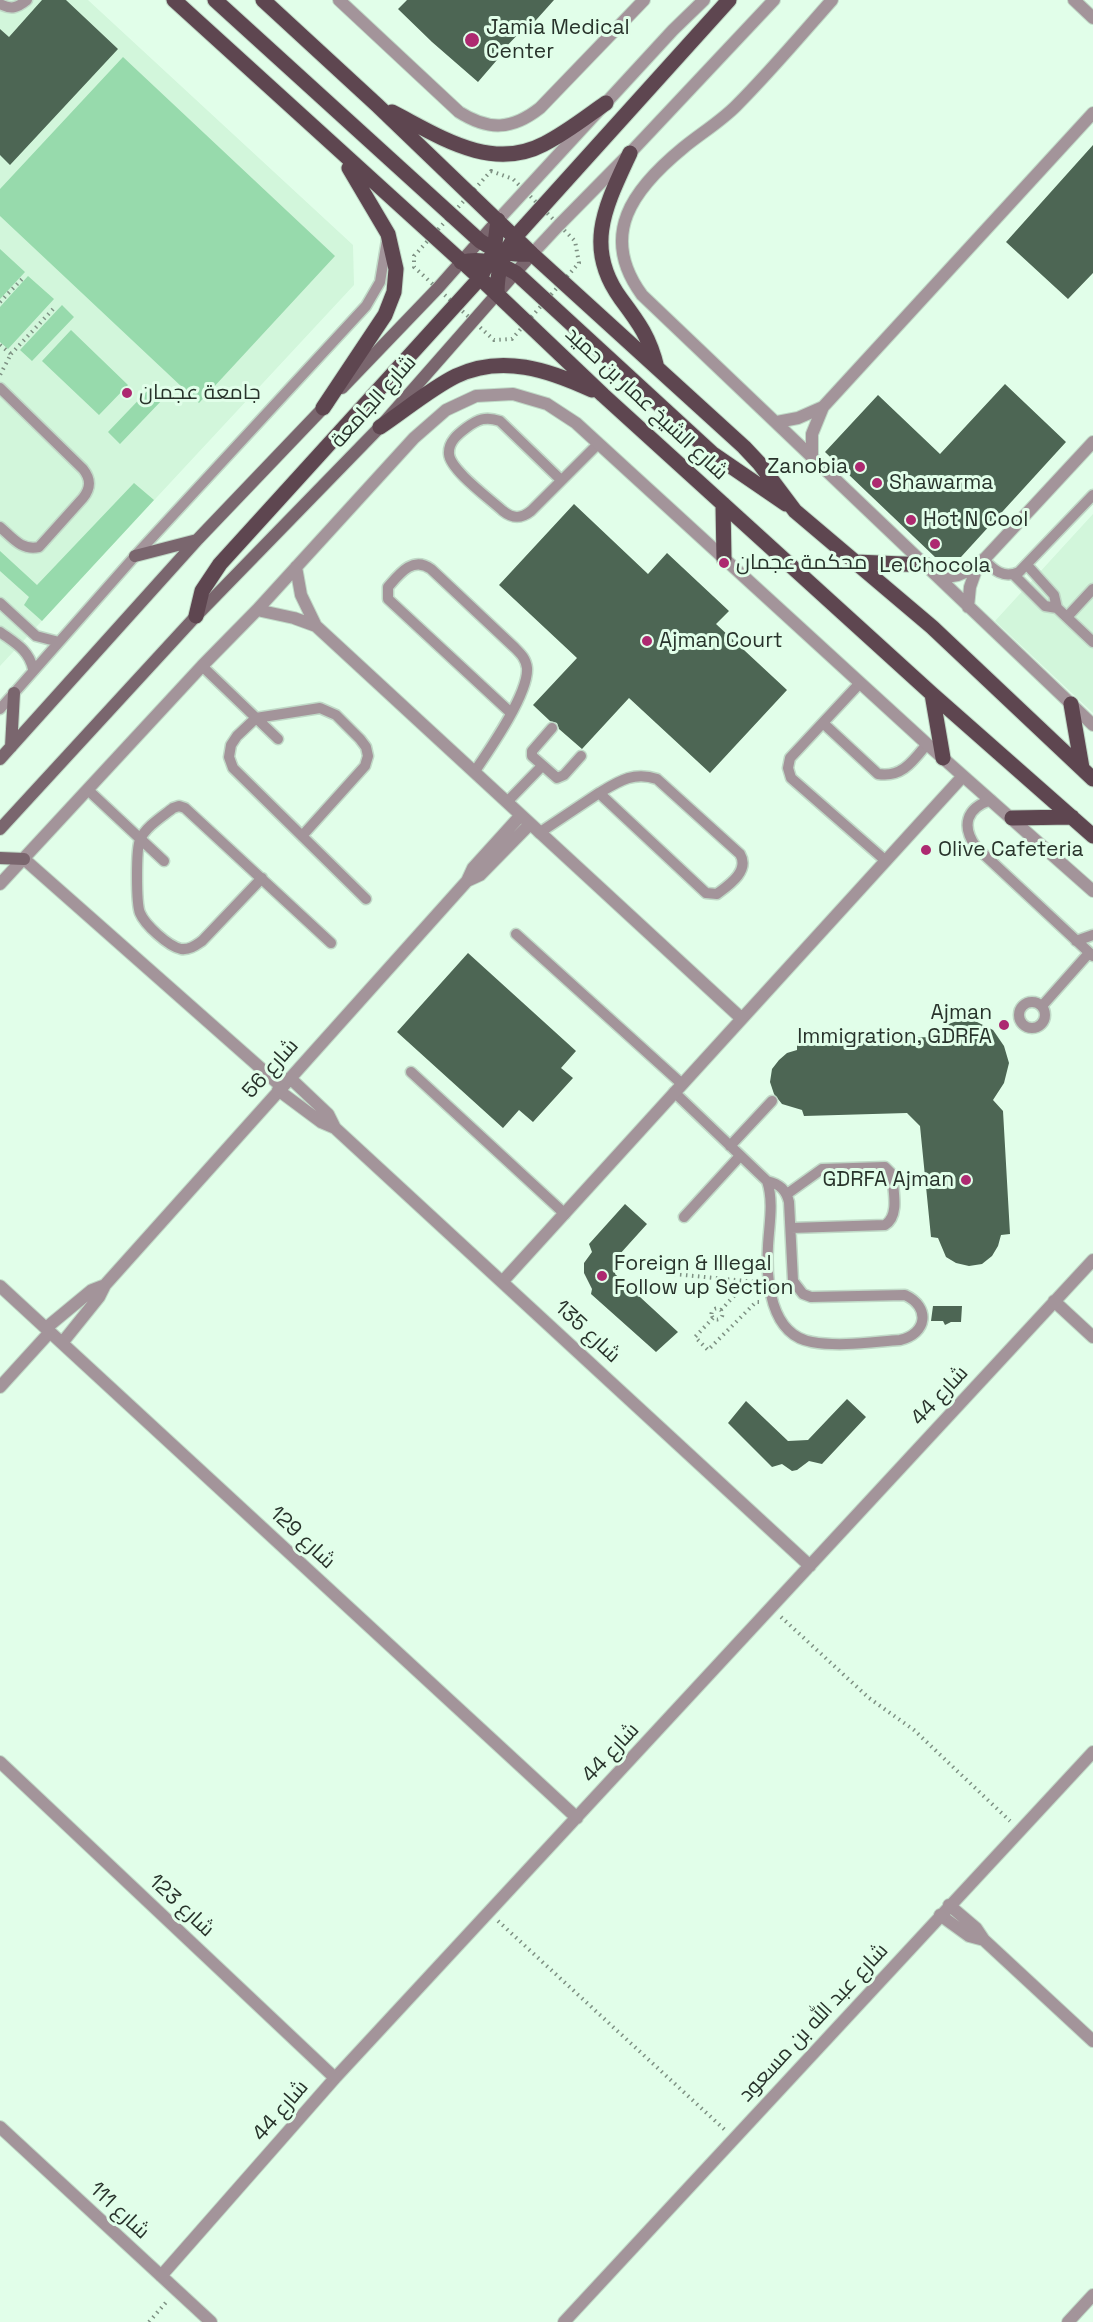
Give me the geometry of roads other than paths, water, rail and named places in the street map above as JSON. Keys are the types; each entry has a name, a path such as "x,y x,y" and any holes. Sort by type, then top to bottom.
{"main road":[{"name":"شارع الشيخ عمار بن حميد","path":"174,0 480,278 603,395 932,694 1093,836"},
{"path":"215,0 713,454 795,511"},
{"name":"شارع الشيخ عمار بن حميد","path":"263,0 377,105 532,254 759,463 795,511 961,654 1088,774"},
{"path":"195,616 202,591 220,564 729,0"},
{"path":"377,105 460,147 501,156 542,145 606,103"},
{"path":"323,408 385,315 394,292 396,269 388,234 340,153"},
{"path":"630,153 605,209 601,247 604,266 611,284 641,324 654,352 657,368"},
{"path":"497,294 498,220"},
{"name":"شارع الجامعة","path":"0,759 198,539 461,262 498,220"},
{"path":"461,262 532,254"},
{"name":"شارع الجامعة","path":"0,829 195,616 380,427 532,254"},
{"path":"380,427 455,377 494,365 537,369 564,377 603,395"},
{"path":"723,504 724,559"},
{"path":"135,556 198,539"},
{"path":"856,562 926,565"},
{"path":"11,747 14,693"},
{"path":"932,694 943,758"},
{"path":"1071,704 1088,774"},
{"path":"1012,818 1072,817"},
{"path":"0,858 24,859"}],"street":[{"path":"339,0 459,112 486,125 501,126 515,123 540,108 644,0"},
{"path":"352,0 354,14"},
{"name":"شارع الجامعة","path":"498,220 704,0"},
{"name":"شارع الجامعة","path":"532,254 774,0"},
{"path":"832,0 735,107 682,149 639,192 629,207 623,225 621,244 624,262 631,280 642,296 1093,725"},
{"path":"1074,0 1091,12"},
{"path":"812,459 813,434 823,407 1093,113"},
{"path":"0,884 202,666 257,610 414,438 446,410 460,402 476,396 495,394 530,398 562,412 927,744 1093,891"},
{"path":"777,422 798,418 823,407"},
{"path":"940,578 958,574 980,563 1093,442"},
{"path":"968,607 970,587 980,563"},
{"path":"296,567 302,595 316,626"},
{"path":"257,610 294,618 316,626 741,1018"},
{"path":"503,1281 963,776"},
{"name":"شارع 56","path":"62,1343 99,1297 105,1285 467,881 473,868 521,815"},
{"name":"شارع 56","path":"467,881 480,875 535,829"},
{"name":"شارع 135","path":"24,859 283,1085 321,1122 335,1128 810,1566"},
{"name":"شارع 44","path":"161,2276 335,2078 1093,1260"},
{"name":"شارع 56","path":"0,1386 48,1330 92,1290 105,1285"},
{"name":"شارع 129","path":"0,1286 577,1818"},
{"path":"1054,1301 1093,1337"},
{"name":"شارع عبد الله بن مسعود","path":"564,2322 1093,1752"},
{"name":"شارع 123","path":"0,1762 335,2078"},
{"path":"950,1905 976,1928 984,1940 1093,2041"},
{"path":"940,1916 969,1936 984,1940"},
{"name":"شارع 111","path":"0,2127 212,2322"},
{"path":"1068,2322 1093,2295"}],"lane":[{"path":"0,4 9,8 17,8 27,0"},
{"path":"0,709 135,556 366,306 380,282 388,234"},
{"path":"0,388 83,469 90,483 88,492 39,547 30,549 22,546 0,526"},
{"path":"561,480 500,421 481,418 451,442 449,453 453,464 509,516 517,517 525,516 598,444"},
{"path":"1014,575 1027,565 1093,495"},
{"path":"475,771 511,713 526,677 527,666 523,656 431,570 418,563 411,565 388,587 388,599 511,713"},
{"path":"980,563 1000,574 1014,575 1045,606 1057,608 1093,642"},
{"path":"1027,565 1054,595 1057,608"},
{"path":"1067,617 1093,589"},
{"path":"0,603 36,636 59,642"},
{"path":"18,620 2,633 24,650 32,662 33,669"},
{"path":"202,666 278,739"},
{"path":"860,683 790,758 788,768 791,777 886,861"},
{"path":"302,836 365,766 368,756 366,747 329,710 320,708 256,718 237,736 231,745 229,757 233,768 302,836 366,898"},
{"path":"823,723 878,774 889,776 901,772 927,744"},
{"path":"552,728 531,754 542,766 557,778 564,775 581,756"},
{"path":"507,802 542,766"},
{"path":"535,829 623,779 634,775 646,775 657,779 740,854 744,867 717,894 706,893 599,793"},
{"path":"88,790 164,861"},
{"path":"991,800 980,804 971,813 967,825 969,837 976,847 1091,955 1042,1006"},
{"path":"262,878 193,948 181,949 147,925 139,911 136,896 141,838 169,812 179,806 184,808 262,878 331,943"},
{"path":"516,934 678,1088 740,1156 767,1181 782,1187 787,1194 791,1228 793,1281 803,1294 811,1297 905,1294 914,1299 923,1315 922,1324 917,1333 900,1340 824,1343 810,1342 797,1337 786,1328 778,1316 769,1282 767,1254 771,1196 767,1181"},
{"path":"1076,941 1093,935"},
{"path":"411,1072 565,1214"},
{"path":"730,1146 772,1101"},
{"path":"684,1217 740,1156"},
{"path":"787,1194 822,1169 885,1167 892,1174 894,1215 885,1225 791,1228"}],"place":[{"name":"Jamia Medical Center","path":"472,40"},
{"name":"جامعة عجمان","path":"127,393"},
{"name":"Zanobia","path":"860,467"},
{"name":"Shawarma","path":"877,483"},
{"name":"Hot N Cool","path":"911,520"},
{"name":"Le Chocola","path":"935,544"},
{"name":"محكمة عجمان","path":"724,563"},
{"name":"Ajman Court","path":"647,641"},
{"name":"Olive Cafeteria","path":"926,850"},
{"name":"Ajman Immigration, GDRFA","path":"1004,1025"},
{"name":"GDRFA Ajman","path":"966,1180"},
{"name":"Foreign & Illegal Follow up Section","path":"602,1276"}]}
